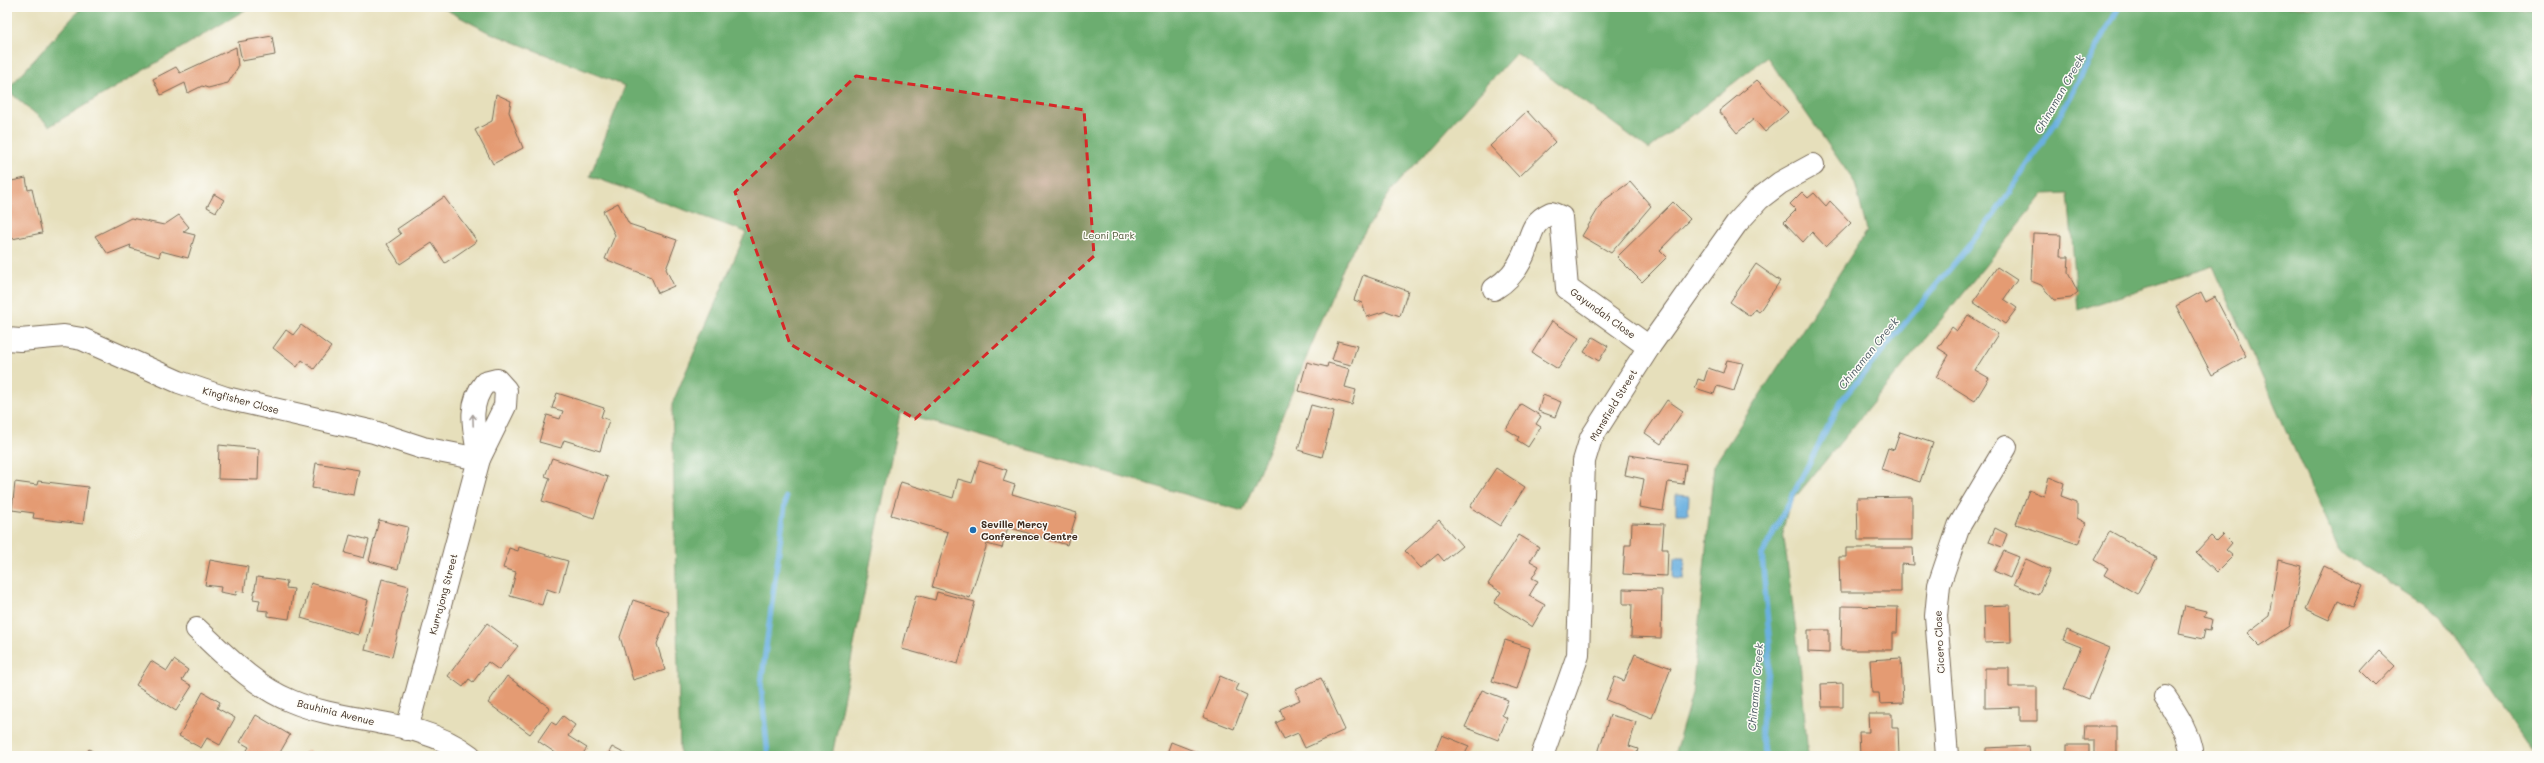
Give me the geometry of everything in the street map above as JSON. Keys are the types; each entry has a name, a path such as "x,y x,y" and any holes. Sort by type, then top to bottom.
{"street":[{"name":"Mansfield Street","path":"1542,756 1578,655 1584,461 1591,438 1649,346 1736,224 1759,199 1780,183 1813,165"},
{"name":"Gayundah Close","path":"1494,289 1507,281 1523,257 1530,233 1542,217 1551,213 1561,218 1567,288 1649,346"},
{"name":"Kingfisher Close","path":"7,339 20,340 64,336 82,339 179,382 226,398 374,432 423,448 479,459"},
{"name":"Cicero Close","path":"1946,756 1936,616 1939,585 1960,526 2006,447"},
{"name":"Kurrajong Street","path":"407,729 479,459"},
{"name":"Bauhinia Avenue","path":"197,630 245,674 286,699 307,707 407,729 444,742 470,756"},
{"path":"2164,697 2180,719 2190,743 2192,756"}],"highlighted area":[{"path":"856,76 1084,110 1094,256 915,419 790,344 735,192"}],"green space":[{"path":"82,7 250,7 50,126 7,90"},
{"name":"Leoni Park","path":"441,7 2537,7 2537,756 2535,756 2441,616 2339,550 2213,266 2078,310 2068,193 2044,194 1789,505 1783,530 1800,662 1808,756 1674,756 1692,694 1714,465 1867,231 1855,183 1767,57 1649,149 1516,53 1391,191 1347,259 1243,511 900,413 832,756 680,756 672,404 746,232 590,176 625,86 486,31"}],"water":[{"path":"1676,495 1689,496 1688,514 1676,514"},
{"path":"1674,558 1685,558 1684,579 1673,578"}],"building":[{"path":"272,36 275,55 242,61 238,42"},
{"path":"236,47 238,67 228,83 208,88 202,86 188,93 185,83 161,95 153,79 176,67 180,73"},
{"path":"1757,80 1788,112 1765,132 1754,119 1737,133 1719,111"},
{"path":"496,94 511,101 509,112 523,148 493,164 475,130 492,121"},
{"path":"1527,111 1555,142 1519,177 1490,146"},
{"path":"26,178 28,190 32,189 42,233 7,240 7,182"},
{"path":"1630,182 1651,206 1611,253 1582,236 1603,201"},
{"path":"1802,192 1808,198 1814,193 1826,206 1830,201 1851,223 1826,247 1812,232 1803,242 1784,222 1796,210 1790,204"},
{"path":"214,194 224,200 216,212 207,207"},
{"path":"444,197 477,241 445,263 432,243 400,264 387,244 401,234 397,229"},
{"path":"1673,202 1690,219 1660,250 1667,257 1642,282 1617,257"},
{"path":"618,203 629,224 677,240 666,269 674,286 658,293 651,277 605,259 615,235 603,211"},
{"path":"179,215 189,227 183,232 195,235 188,258 161,251 159,257 130,248 131,245 108,254 95,236 131,218 164,225"},
{"path":"2033,234 2061,235 2060,257 2069,257 2068,273 2078,292 2071,298 2054,300 2041,285 2031,281"},
{"path":"1756,264 1780,281 1759,312 1755,309 1750,316 1730,302"},
{"path":"1997,267 2017,280 2004,299 2017,308 2005,324 1973,302"},
{"path":"1363,275 1408,291 1400,316 1386,311 1367,317 1362,303 1354,300"},
{"path":"2201,292 2206,302 2215,297 2246,356 2212,375 2176,306"},
{"path":"1968,315 1998,334 1975,370 1989,378 1975,401 1936,377 1949,355 1938,348 1952,327 1957,331"},
{"path":"1552,321 1579,338 1558,369 1532,353"},
{"path":"301,325 331,347 314,369 302,360 297,367 273,348 286,330 293,335"},
{"path":"1593,337 1608,346 1599,361 1584,352"},
{"path":"1338,341 1357,346 1351,365 1332,360"},
{"path":"1727,360 1743,363 1734,391 1717,386 1714,394 1695,388 1698,379 1704,381 1708,368 1723,373"},
{"path":"1307,362 1327,367 1328,363 1350,369 1345,387 1356,390 1352,405 1299,391"},
{"path":"557,393 604,408 601,417 609,420 600,451 564,440 561,448 539,442 547,415 560,419 563,411 552,408"},
{"path":"1543,395 1561,402 1555,417 1538,411"},
{"path":"1667,400 1683,411 1661,444 1645,433"},
{"path":"1521,404 1541,416 1536,424 1541,427 1528,447 1517,440 1519,437 1506,429"},
{"path":"1311,405 1334,411 1322,457 1298,450"},
{"path":"1900,432 1933,443 1920,482 1881,469 1888,448 1894,450"},
{"path":"219,445 259,449 258,480 218,479"},
{"path":"1629,455 1686,464 1683,484 1668,482 1663,511 1639,507 1644,479 1625,475"},
{"path":"552,458 608,477 594,518 542,501 550,478 545,476"},
{"name":"Seville Mercy Conference Centre","path":"979,461 1007,470 1003,481 1015,485 1012,494 1077,513 1067,545 1008,527 1002,548 987,544 970,598 932,587 948,532 891,515 901,482 953,498 958,479 972,483"},
{"path":"316,463 359,470 354,495 312,488"},
{"path":"1496,468 1525,487 1500,526 1470,507"},
{"path":"2049,477 2064,483 2061,496 2077,502 2077,518 2086,523 2078,544 2016,524 2029,490 2044,496"},
{"path":"38,481 88,487 83,524 33,518 34,513 12,510 15,482 37,485"},
{"path":"1912,497 1912,540 1858,540 1857,498"},
{"path":"379,520 408,527 398,569 369,561"},
{"path":"1439,520 1462,546 1444,561 1438,554 1421,568 1405,551"},
{"path":"1632,523 1664,524 1662,549 1668,549 1667,576 1623,574 1625,545 1631,545"},
{"path":"1995,528 2007,534 2002,547 1989,542"},
{"path":"2110,531 2157,558 2137,594 2104,575 2108,568 2094,560"},
{"path":"2223,534 2232,543 2226,550 2233,556 2217,572 2196,552 2211,536 2216,541"},
{"path":"350,535 369,540 364,558 345,553"},
{"path":"1519,535 1539,547 1530,561 1539,566 1532,578 1538,581 1529,596 1545,605 1532,627 1494,603 1501,592 1488,584"},
{"path":"519,547 568,561 559,593 547,589 542,605 510,596 516,572 503,568 509,548 518,551"},
{"path":"1846,548 1913,548 1914,565 1901,564 1901,592 1840,592 1839,557 1846,557"},
{"path":"2004,551 2019,557 2010,578 1994,571"},
{"path":"2026,559 2050,570 2038,595 2014,584"},
{"path":"210,560 248,567 244,592 237,591 236,595 220,592 221,587 205,585"},
{"path":"2278,560 2302,566 2290,626 2260,646 2247,633 2269,616"},
{"path":"2324,566 2363,585 2353,607 2338,600 2329,620 2305,609"},
{"path":"257,577 287,581 286,588 294,589 289,619 268,616 268,611 258,610 260,600 253,599"},
{"path":"382,579 409,586 392,657 365,650"},
{"path":"311,583 368,600 358,635 301,618"},
{"path":"1623,589 1662,590 1661,638 1631,637 1632,604 1623,604"},
{"path":"937,592 975,602 958,664 902,649 916,595 935,600"},
{"path":"633,600 669,612 657,644 665,670 633,680 620,637"},
{"path":"2010,605 2011,642 1985,643 1984,606"},
{"path":"1842,606 1898,607 1897,633 1893,633 1893,650 1841,650"},
{"path":"2185,606 2206,611 2204,617 2212,619 2210,631 2205,630 2203,639 2179,634"},
{"path":"487,623 518,646 499,670 488,662 473,682 469,679 463,687 448,676"},
{"path":"1808,630 1829,630 1829,653 1808,652"},
{"path":"2067,630 2110,648 2089,699 2064,689 2081,647 2063,640"},
{"path":"1505,640 1530,648 1517,689 1492,681"},
{"path":"2379,651 2395,666 2376,686 2361,671"},
{"path":"1635,654 1671,668 1652,718 1606,700 1615,677 1624,681"},
{"path":"1901,658 1903,703 1880,704 1879,693 1872,693 1870,660"},
{"path":"174,660 188,670 182,680 192,686 176,711 136,685 151,661 167,671"},
{"path":"1985,668 2009,668 2009,687 2037,687 2037,721 2020,721 2020,707 1985,708"},
{"path":"507,676 550,708 530,734 488,703"},
{"path":"1220,676 1239,684 1236,690 1247,695 1234,729 1203,717"},
{"path":"1321,678 1345,730 1305,748 1298,733 1284,739 1276,723 1284,719 1280,709 1300,700 1295,690"},
{"path":"1843,683 1843,707 1822,707 1821,684"},
{"path":"1482,690 1508,700 1502,715 1507,718 1498,740 1465,727"},
{"path":"203,692 220,702 217,708 235,718 220,745 207,738 201,748 179,736"},
{"path":"1868,714 1892,714 1892,728 1898,728 1899,756 1860,756 1859,732 1869,732"},
{"path":"256,715 290,735 278,756 244,755 249,747 240,742"},
{"path":"1610,715 1636,722 1629,746 1638,749 1636,756 1597,756"},
{"path":"563,716 575,725 568,736 587,748 581,756 560,756 538,741 551,722 556,725"},
{"path":"2085,726 2117,726 2117,756 2094,756 2094,740 2084,740"},
{"path":"1442,735 1469,746 1464,756 1433,756"},
{"path":"1171,742 1199,753 1198,756 1166,756"},
{"path":"2067,745 2089,745 2089,756 2067,756"},
{"path":"2029,746 2030,756 1986,756 1986,748"},
{"path":"612,747 629,756 607,756"},
{"path":"89,749 100,756 85,756"},
{"path":"308,750 316,756 304,756"}],"waterway":[{"name":"Chinaman Creek","path":"1766,756 1761,738 1770,647 1762,555 1841,401 1994,215 2056,122 2119,7"},
{"path":"768,756 761,685 786,497"}],"place":[{"name":"Seville Mercy Conference Centre","path":"973,530"}]}
